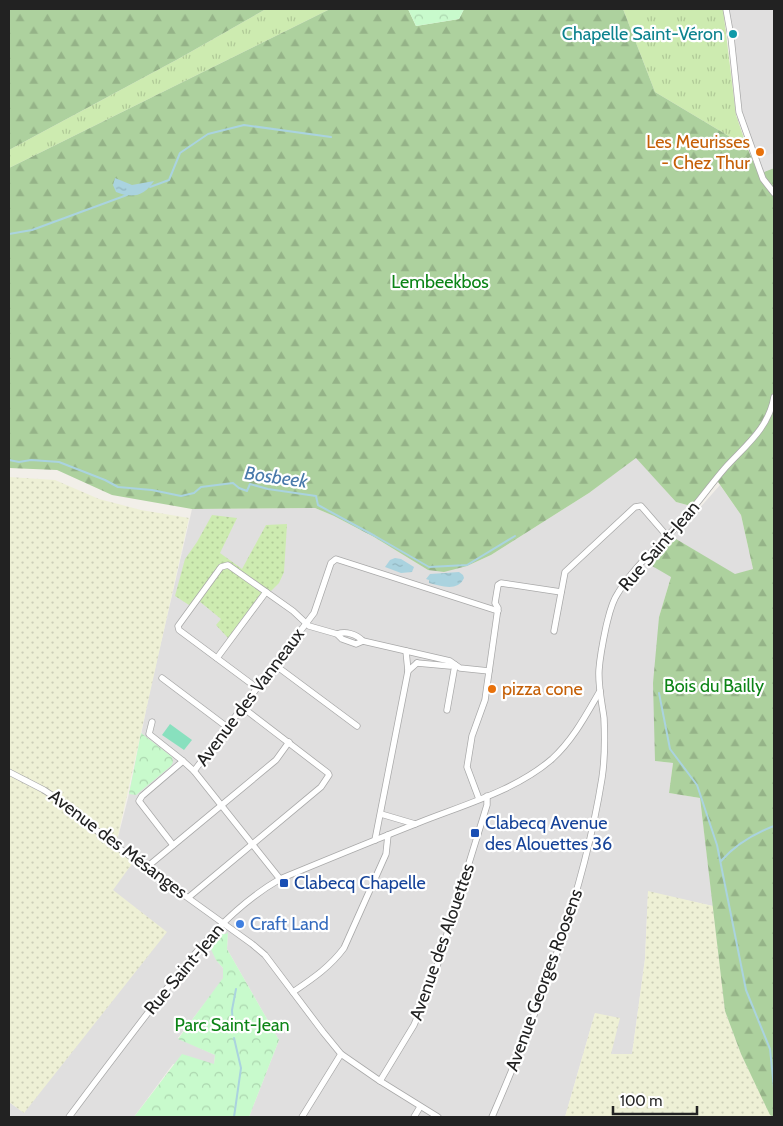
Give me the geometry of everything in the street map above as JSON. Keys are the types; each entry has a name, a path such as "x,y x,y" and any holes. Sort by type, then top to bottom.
{"street":[{"path":"726,9 739,112 762,179 774,193"},
{"name":"Rue Saint-Jean","path":"69,1117 180,970 223,922 261,890 280,878 516,783 552,759 580,727 600,691 599,672 602,647 612,606 618,593 759,432 767,421 774,397"},
{"path":"554,631 565,572 635,507 641,506 667,536"},
{"name":"Avenue des Vanneaux","path":"194,771 315,610 330,563 336,560 498,611"},
{"path":"257,688 179,630 178,626 222,567 228,565 306,623 337,634 344,632 359,636 363,641 450,661 460,668 489,671"},
{"path":"479,799 467,767 472,736 485,700 498,611 495,603 498,585 501,583 561,592"},
{"path":"217,658 266,592"},
{"path":"375,840 408,671 406,651"},
{"path":"408,671 417,663 418,654"},
{"path":"417,663 455,665"},
{"path":"275,665 357,726"},
{"path":"447,710 455,665"},
{"path":"162,678 227,727"},
{"name":"Avenue Georges Roosens","path":"492,1117 520,1053 549,977 578,891 604,763 604,720 600,691"},
{"path":"189,897 321,787 329,775 242,707"},
{"path":"152,722 149,734 194,771 280,878"},
{"path":"147,867 172,844 276,760 289,742"},
{"path":"172,844 139,801 142,796 183,761"},
{"name":"Avenue des Mésanges","path":"9,772 52,795 68,806 109,841 189,897 265,954 341,1054 438,1117"},
{"name":"Avenue des Alouettes","path":"380,1081 414,1025 433,979 488,802 487,796"},
{"path":"470,803 480,806 485,812"},
{"path":"381,814 416,824"},
{"path":"293,992 336,960 344,948 386,854 388,835"},
{"path":"302,1117 341,1054"},
{"path":"414,1117 420,1107"}],"shaded area":[{"path":"727,9 774,9 774,168 762,173 743,125"},
{"path":"774,153 774,168 762,173 757,158"},
{"path":"636,457 676,502 691,506 697,511 720,485 741,515 753,569 735,575 671,536 671,577 659,617 655,761 673,763 669,793 700,798 713,906 648,892 645,959 632,1054 611,1055 595,1013 565,1117 249,1117 279,1040 227,949 228,933 216,960 223,968 224,978 178,1038 215,1055 214,1064 173,1064 134,1117 9,1117 9,1102 24,1113 113,890 115,849 129,794 151,686 192,509 315,508 374,537 428,570 467,566 491,555 589,493"}],"green space":[{"path":"9,9 266,9 180,58 9,150"},
{"path":"266,9 330,9 9,168 9,150 180,58"},
{"name":"Lembeekbos","path":"330,9 408,9 416,26 459,19 464,9 623,9 655,92 747,147 758,173 774,168 774,1117 770,1115 741,1054 725,1011 700,798 669,793 673,763 655,761 653,683 659,617 671,577 647,563 671,536 735,574 753,569 741,515 716,479 691,506 676,502 636,458 589,493 491,555 467,566 444,572 428,570 374,537 315,508 192,509 112,495 57,470 9,468 9,168"},
{"path":"408,9 464,9 459,19 416,26"},
{"path":"623,9 723,9 736,115 747,147 655,92"},
{"path":"9,477 55,480 99,499 141,510 189,518 115,849 134,861 113,890 167,932 24,1113 9,1102"},
{"path":"212,515 237,518 220,553 242,569 266,525 287,524 284,572 279,583 271,591 265,588 228,638 216,625 221,619 199,601 189,605 175,596 185,559"},
{"path":"170,724 192,740 184,750 162,735"},
{"path":"141,733 172,757 173,762 171,766 136,795 129,794"},
{"path":"648,891 713,906 725,1011 741,1054 772,1117 565,1117 595,1013 620,1018 611,1054 632,1054 645,959"},
{"name":"Parc Saint-Jean","path":"228,932 227,949 279,1040 249,1117 134,1117 182,1054 214,1064 215,1055 178,1039 223,978 223,968 216,960 209,945 219,934 226,934"}],"water":[{"path":"115,178 132,185 154,181 142,193 133,196 116,192 113,185"},
{"path":"395,558 401,559 414,567 412,572 401,573 385,567 390,560"},
{"path":"459,572 464,578 458,585 453,587 429,583 429,580 426,579 430,574"}],"waterway":[{"path":"150,187 169,180 180,153 208,134 244,125 331,137"},
{"path":"9,234 32,230 127,195"},
{"name":"Bosbeek","path":"9,460 19,462 31,460 59,462 118,487 152,490 181,496 194,493 201,487 233,483 247,491 250,484 268,489 316,496 318,505 429,567 467,565 515,536"},
{"path":"659,693 670,749 697,785 717,845 746,990 770,1049 774,1088"},
{"path":"721,861 745,840 774,826"},
{"path":"233,1032 232,1010 236,989"},
{"path":"234,1038 241,1068 234,1117"}],"place":[{"name":"Chapelle Saint-Véron","path":"733,34"},
{"name":"Les Meurisses - Chez Thur","path":"760,152"},
{"name":"pizza cone","path":"492,689"},
{"name":"Clabecq Avenue des Alouettes 36","path":"475,833"},
{"name":"Clabecq Chapelle","path":"284,883"},
{"name":"Craft Land","path":"240,924"}],"park label":[{"name":"Bois du Bailly","path":"714,686"}]}
